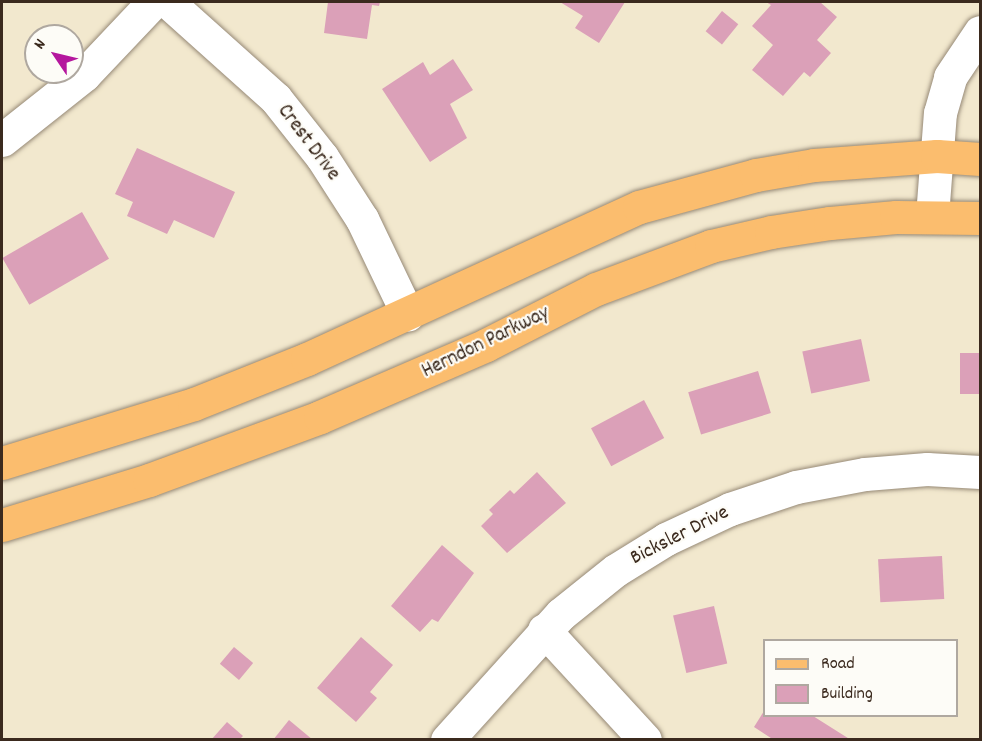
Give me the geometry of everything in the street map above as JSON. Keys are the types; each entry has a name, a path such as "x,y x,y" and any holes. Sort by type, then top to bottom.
{"main road":[{"path":"2,463 194,404 408,315 584,230 674,197 756,175 814,165 937,156 981,159"},
{"name":"Herndon Parkway","path":"2,525 149,480 320,417 653,265 771,232 932,216 981,218"}],"street":[{"path":"2,140 84,75 153,2"},
{"name":"Crest Drive","path":"168,2 276,99 322,157 362,219 408,315"},
{"path":"932,216 940,113 950,77 981,32"},
{"name":"Bicksler Drive","path":"447,740 544,630 616,570 666,539 730,509 796,487 865,474 927,469 981,472"},
{"path":"544,630 645,740"}],"building":[{"path":"328,2 380,2 379,6 372,5 367,39 324,33"},
{"path":"560,2 625,2 599,43 575,28 583,16"},
{"path":"766,2 820,2 837,17 817,40 831,53 810,77 804,72 783,96 752,70 773,45 752,26 771,5"},
{"path":"722,11 738,24 722,44 706,31"},
{"path":"453,59 473,90 450,104 467,138 430,162 382,89 423,62 430,75"},
{"path":"137,148 235,192 214,238 174,220 167,234 127,216 133,202 115,194"},
{"path":"82,212 109,259 29,305 2,258"},
{"path":"861,339 870,381 811,394 802,351"},
{"path":"960,353 980,353 980,394 960,394"},
{"path":"758,371 771,413 701,434 688,392"},
{"path":"644,400 664,438 611,466 591,428"},
{"path":"537,472 566,503 507,553 481,526 493,514 489,510 510,490 514,494"},
{"path":"442,545 474,573 438,622 432,619 420,632 391,606"},
{"path":"942,556 944,599 880,602 878,559"},
{"path":"714,606 727,663 686,673 673,615"},
{"path":"361,637 393,665 370,692 377,698 356,722 317,688"},
{"path":"234,647 253,663 239,680 220,664"},
{"path":"763,713 763,717 815,717 851,740 774,740 754,727"},
{"path":"289,720 313,740 273,740"},
{"path":"227,722 243,736 239,740 211,740"}]}
